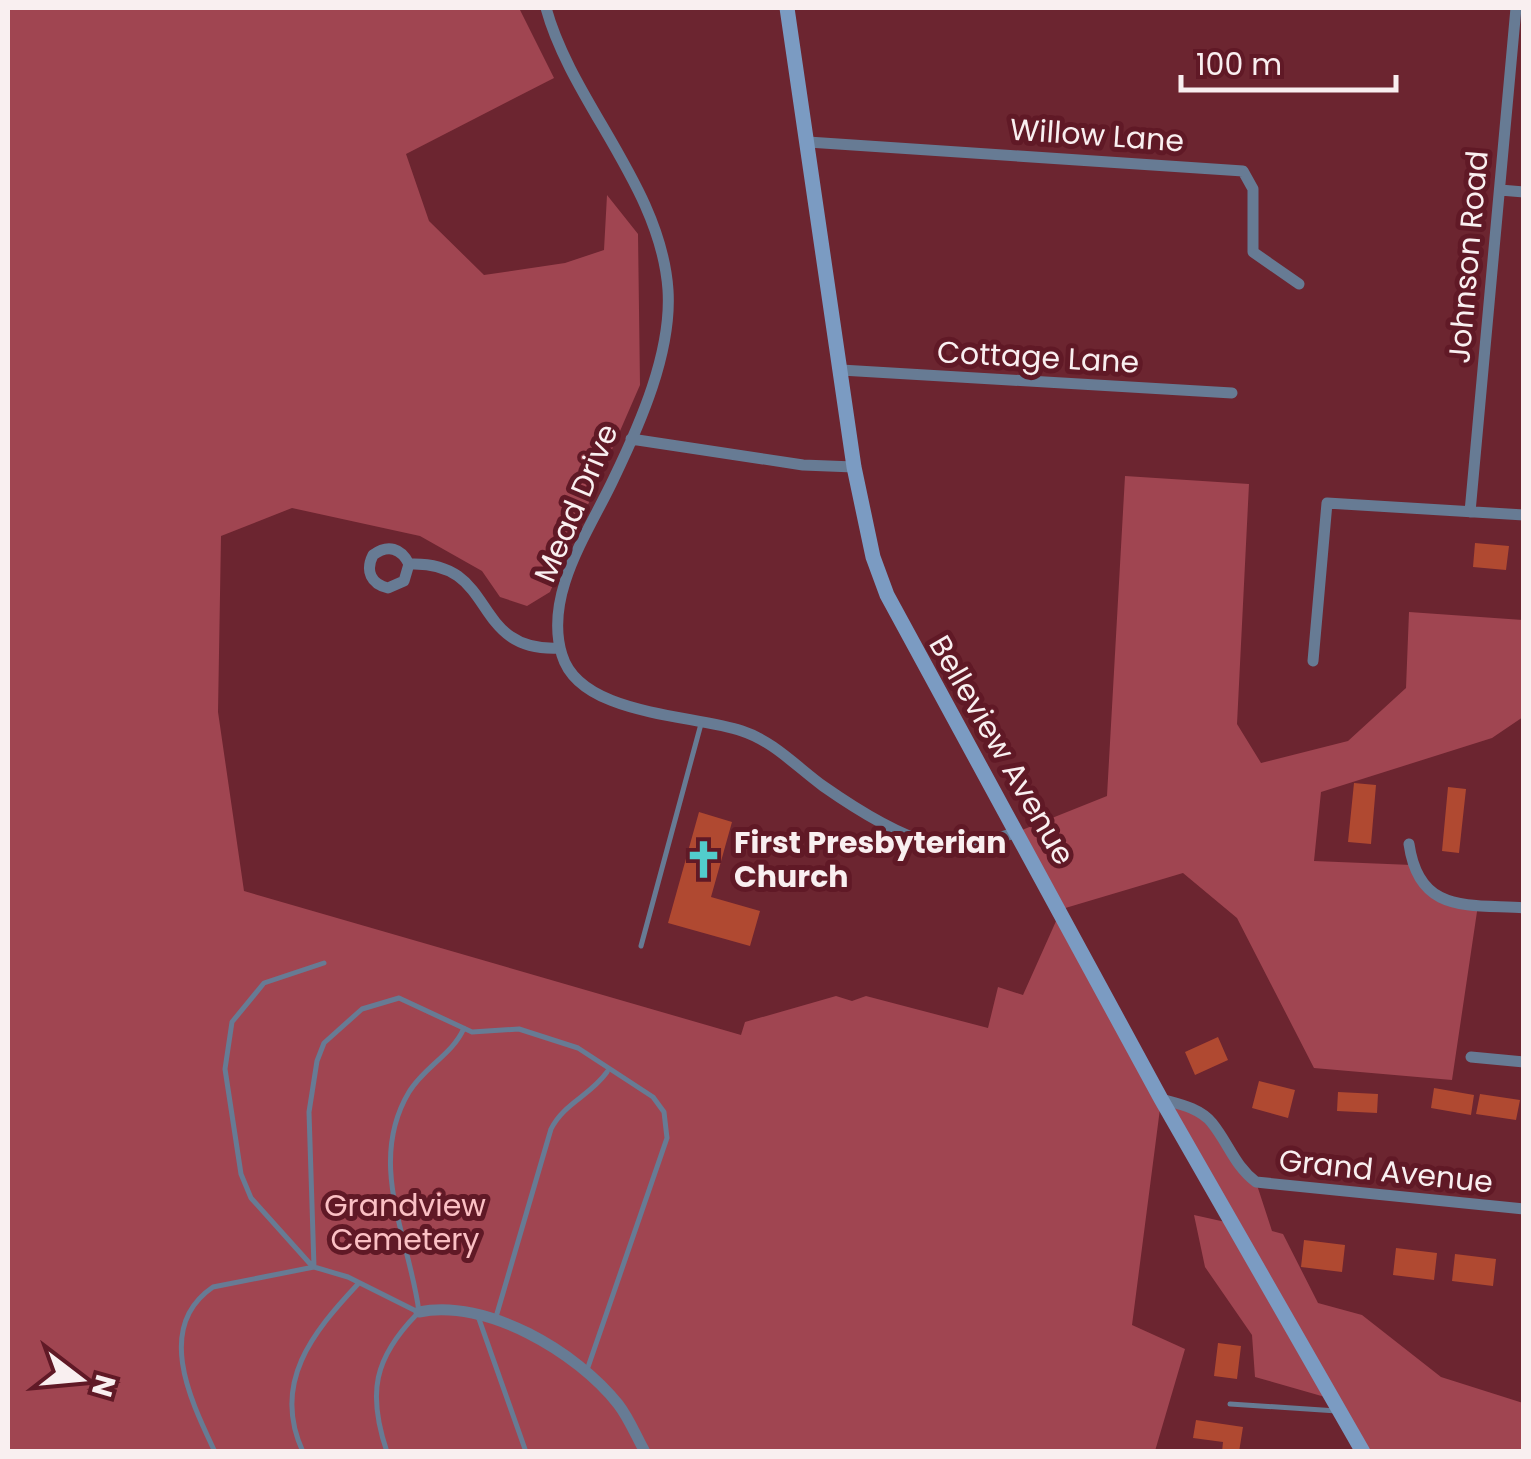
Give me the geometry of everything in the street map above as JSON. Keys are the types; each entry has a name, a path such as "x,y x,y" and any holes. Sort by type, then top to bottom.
{"street":[{"name":"Mead Drive","path":"546,8 646,209 665,270 667,315 658,359 631,438 566,579 558,617 560,648"},
{"name":"Belleview Avenue","path":"787,8 854,466 873,557 887,596 1161,1098 1364,1452"},
{"name":"Johnson Road","path":"1470,512 1516,8"},
{"name":"Willow Lane","path":"808,142 1242,171 1254,189 1254,252 1298,284"},
{"path":"1500,190 1524,192"},
{"name":"Cottage Lane","path":"841,370 1232,394"},
{"path":"631,438 803,465 854,466"},
{"path":"1313,660 1328,503 1524,516"},
{"path":"409,564 449,567 472,586 504,634 532,646 560,648 563,660 576,675 612,702 702,721 766,742 826,788 912,837 942,845 973,846 1017,832"},
{"path":"1409,844 1412,864 1426,891 1447,902 1524,908"},
{"path":"1471,1056 1524,1062"},
{"name":"Grand Avenue","path":"1161,1098 1194,1109 1212,1122 1239,1169 1256,1182 1524,1209"},
{"path":"419,1312 436,1308 496,1320 546,1344 586,1372 618,1404 645,1452"}],"lane":[{"path":"642,946 702,721"},
{"path":"324,963 264,983 232,1022 225,1069 241,1174 251,1198 314,1267 419,1312"},
{"path":"314,1267 310,1087 324,1043 362,1008 399,998 464,1028 537,1032 578,1048 608,1071 653,1096 664,1112 667,1138 586,1372"},
{"path":"419,1312 397,1227 391,1147 410,1090 457,1044 464,1028"},
{"path":"496,1320 551,1128 560,1110 587,1095 608,1071"},
{"path":"215,1452 186,1382 180,1344 186,1314 213,1286 314,1267"},
{"path":"303,1452 291,1416 292,1377 331,1312 358,1284"},
{"path":"387,1452 374,1399 380,1363 392,1340 419,1312"},
{"path":"478,1316 526,1452"},
{"path":"1230,1404 1340,1412"}],"green space":[{"name":"Grandview Cemetery","path":"8,8 519,8 554,78 406,154 429,221 484,275 565,263 604,250 607,195 638,234 640,385 550,592 527,606 500,597 482,571 420,536 292,508 221,536 218,712 244,891 741,1035 745,1022 836,996 852,1001 866,996 988,1028 998,987 1023,995 1061,910 1017,832 1107,796 1125,476 1249,484 1237,724 1261,763 1348,741 1406,688 1409,612 1523,620 1523,717 1492,738 1321,792 1314,861 1412,865 1426,891 1478,905 1452,1080 1314,1068 1237,918 1183,873 1062,909 1161,1098 1193,1109 1256,1182 1272,1231 1283,1234 1318,1303 1362,1315 1441,1377 1523,1403 1523,1451 1363,1451 1332,1399 1255,1377 1252,1335 1205,1267 1194,1215 1230,1223 1161,1101 1132,1325 1185,1349 1155,1451 8,1452"}],"building":[{"path":"1475,543 1509,546 1506,570 1473,567"},
{"path":"1354,783 1376,785 1371,844 1348,842"},
{"path":"1448,787 1466,789 1459,853 1442,851"},
{"name":"First Presbyterian Church","path":"699,812 732,822 711,897 760,911 750,946 668,923"},
{"path":"1218,1037 1228,1060 1195,1075 1185,1052"},
{"path":"1259,1081 1295,1090 1288,1118 1252,1108"},
{"path":"1434,1088 1474,1095 1471,1115 1431,1108"},
{"path":"1338,1092 1378,1094 1377,1113 1337,1111"},
{"path":"1480,1094 1520,1100 1516,1120 1476,1114"},
{"path":"1304,1240 1345,1245 1342,1272 1301,1267"},
{"path":"1396,1248 1437,1253 1434,1280 1393,1275"},
{"path":"1455,1254 1496,1259 1493,1286 1452,1281"},
{"path":"1218,1343 1241,1346 1237,1379 1214,1376"},
{"path":"1196,1420 1243,1427 1239,1452 1222,1452 1223,1442 1193,1438"}],"place":[{"name":"First Presbyterian Church","path":"704,859"}]}
